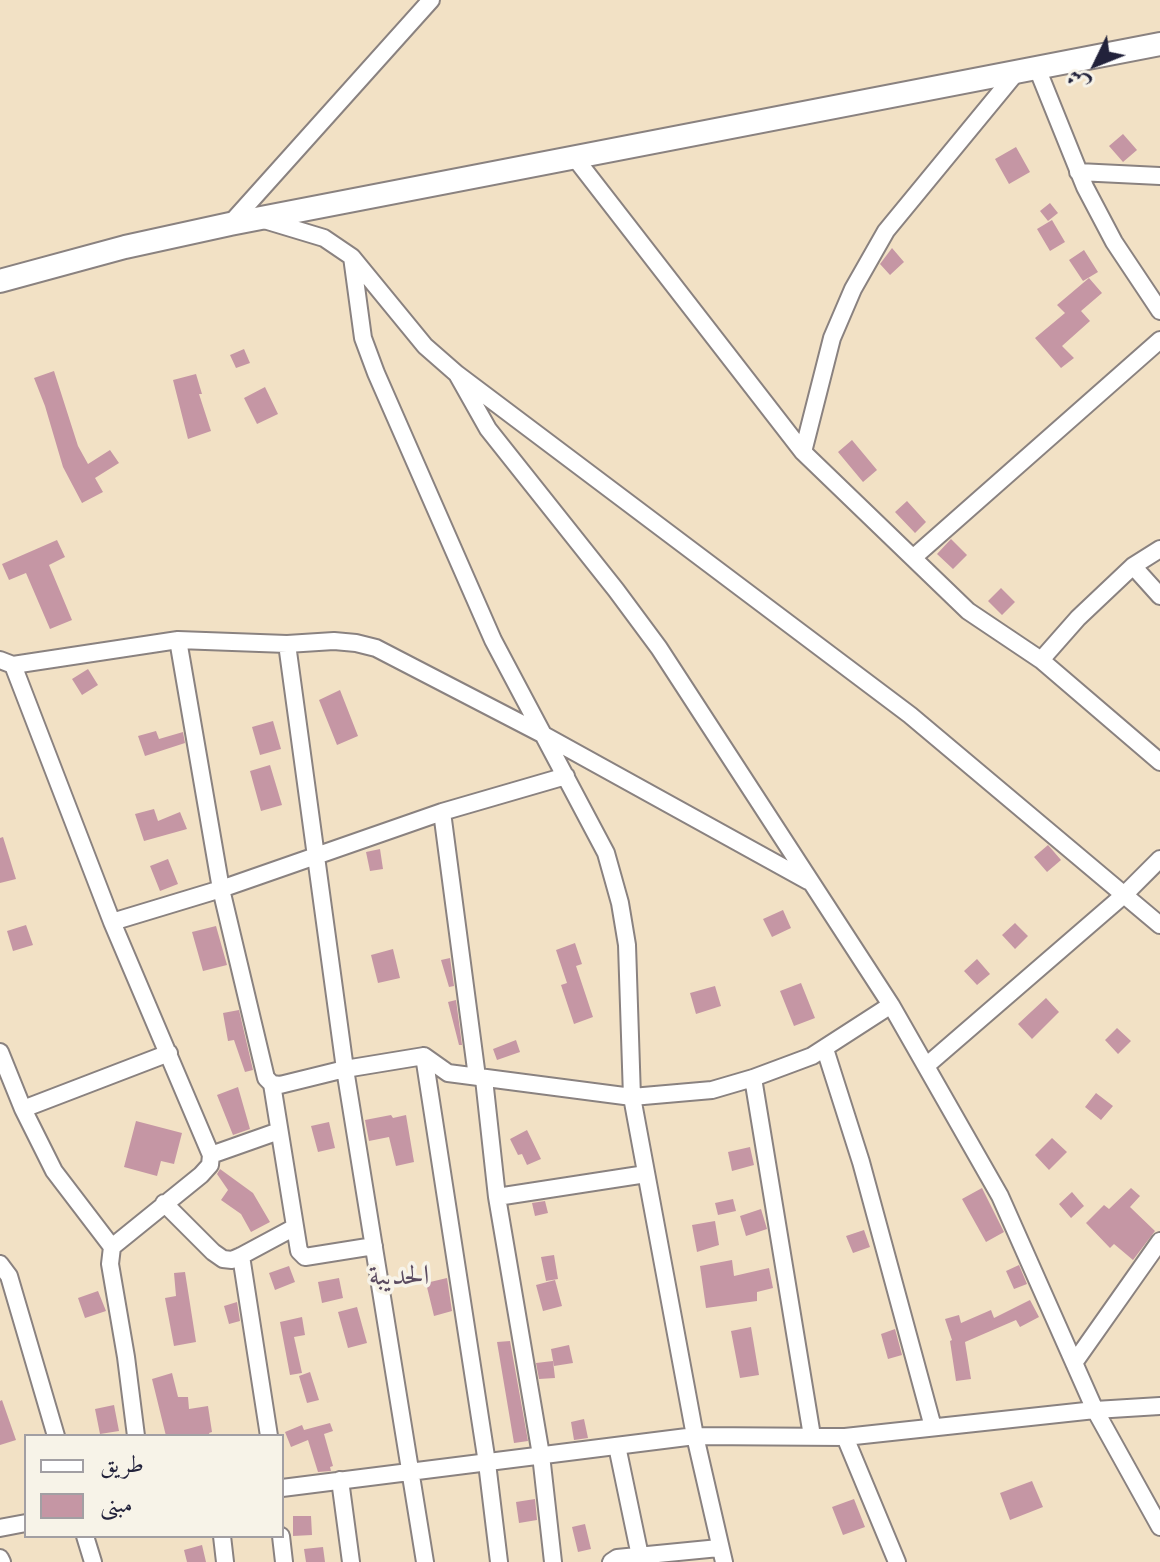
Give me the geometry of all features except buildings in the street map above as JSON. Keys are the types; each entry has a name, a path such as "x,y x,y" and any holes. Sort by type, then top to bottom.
{"main road":[{"path":"0,281 125,247 230,224 1160,44"}],"street":[{"path":"230,224 431,0"},
{"path":"803,452 832,338 853,289 886,231 1026,70 1114,242 1160,311"},
{"path":"575,158 803,452 968,611 1041,660 1160,762"},
{"path":"1078,172 1160,176"},
{"path":"260,218 324,238 352,257 425,346 457,374 910,715 1160,925"},
{"path":"352,257 363,338 376,373 493,640 606,853 620,903 627,945 632,1097 695,1436 722,1555 640,1556 617,1558 611,1562"},
{"path":"914,557 1160,340"},
{"path":"457,374 488,429 659,648 891,1005 1000,1196 1095,1410 1160,1527"},
{"path":"1041,660 1078,618 1133,566 1160,549"},
{"path":"1133,566 1160,596"},
{"path":"136,1434 110,1264 112,1247 201,1175 210,1165 211,1155 6,663 178,640 287,644 334,641 376,648 542,734 811,882"},
{"path":"178,640 221,889 266,1078 272,1084 299,1251 305,1257 374,1246"},
{"path":"287,644 345,1069 425,1562"},
{"path":"112,922 314,858 442,812 566,776"},
{"path":"442,812 497,1197 541,1455 553,1562"},
{"path":"926,1066 1125,894 1160,859"},
{"path":"272,1084 280,1085 345,1069 424,1056 448,1073 632,1097 712,1090 753,1078 825,1049 891,1005"},
{"path":"825,1049 861,1162 933,1427"},
{"path":"0,1052 23,1109 54,1171 112,1247"},
{"path":"23,1109 169,1053"},
{"path":"424,1056 487,1463 499,1562"},
{"path":"753,1078 812,1436"},
{"path":"211,1155 279,1131"},
{"path":"497,1197 646,1174"},
{"path":"164,1203 223,1259 232,1260 295,1227"},
{"path":"1074,1363 1160,1241"},
{"path":"241,1256 269,1434"},
{"path":"1147,1260 1160,1272"},
{"path":"0,1264 9,1276 55,1434"},
{"path":"284,1488 695,1436 845,1437 1160,1406"},
{"path":"845,1437 897,1562"},
{"path":"617,1446 640,1556"},
{"path":"340,1480 351,1562"},
{"path":"0,1528 24,1523"},
{"path":"86,1538 93,1562"},
{"path":"222,1538 225,1562"},
{"path":"281,1538 284,1562"}],"district":[{"name":"الحديبة","path":"399,1277"}]}
